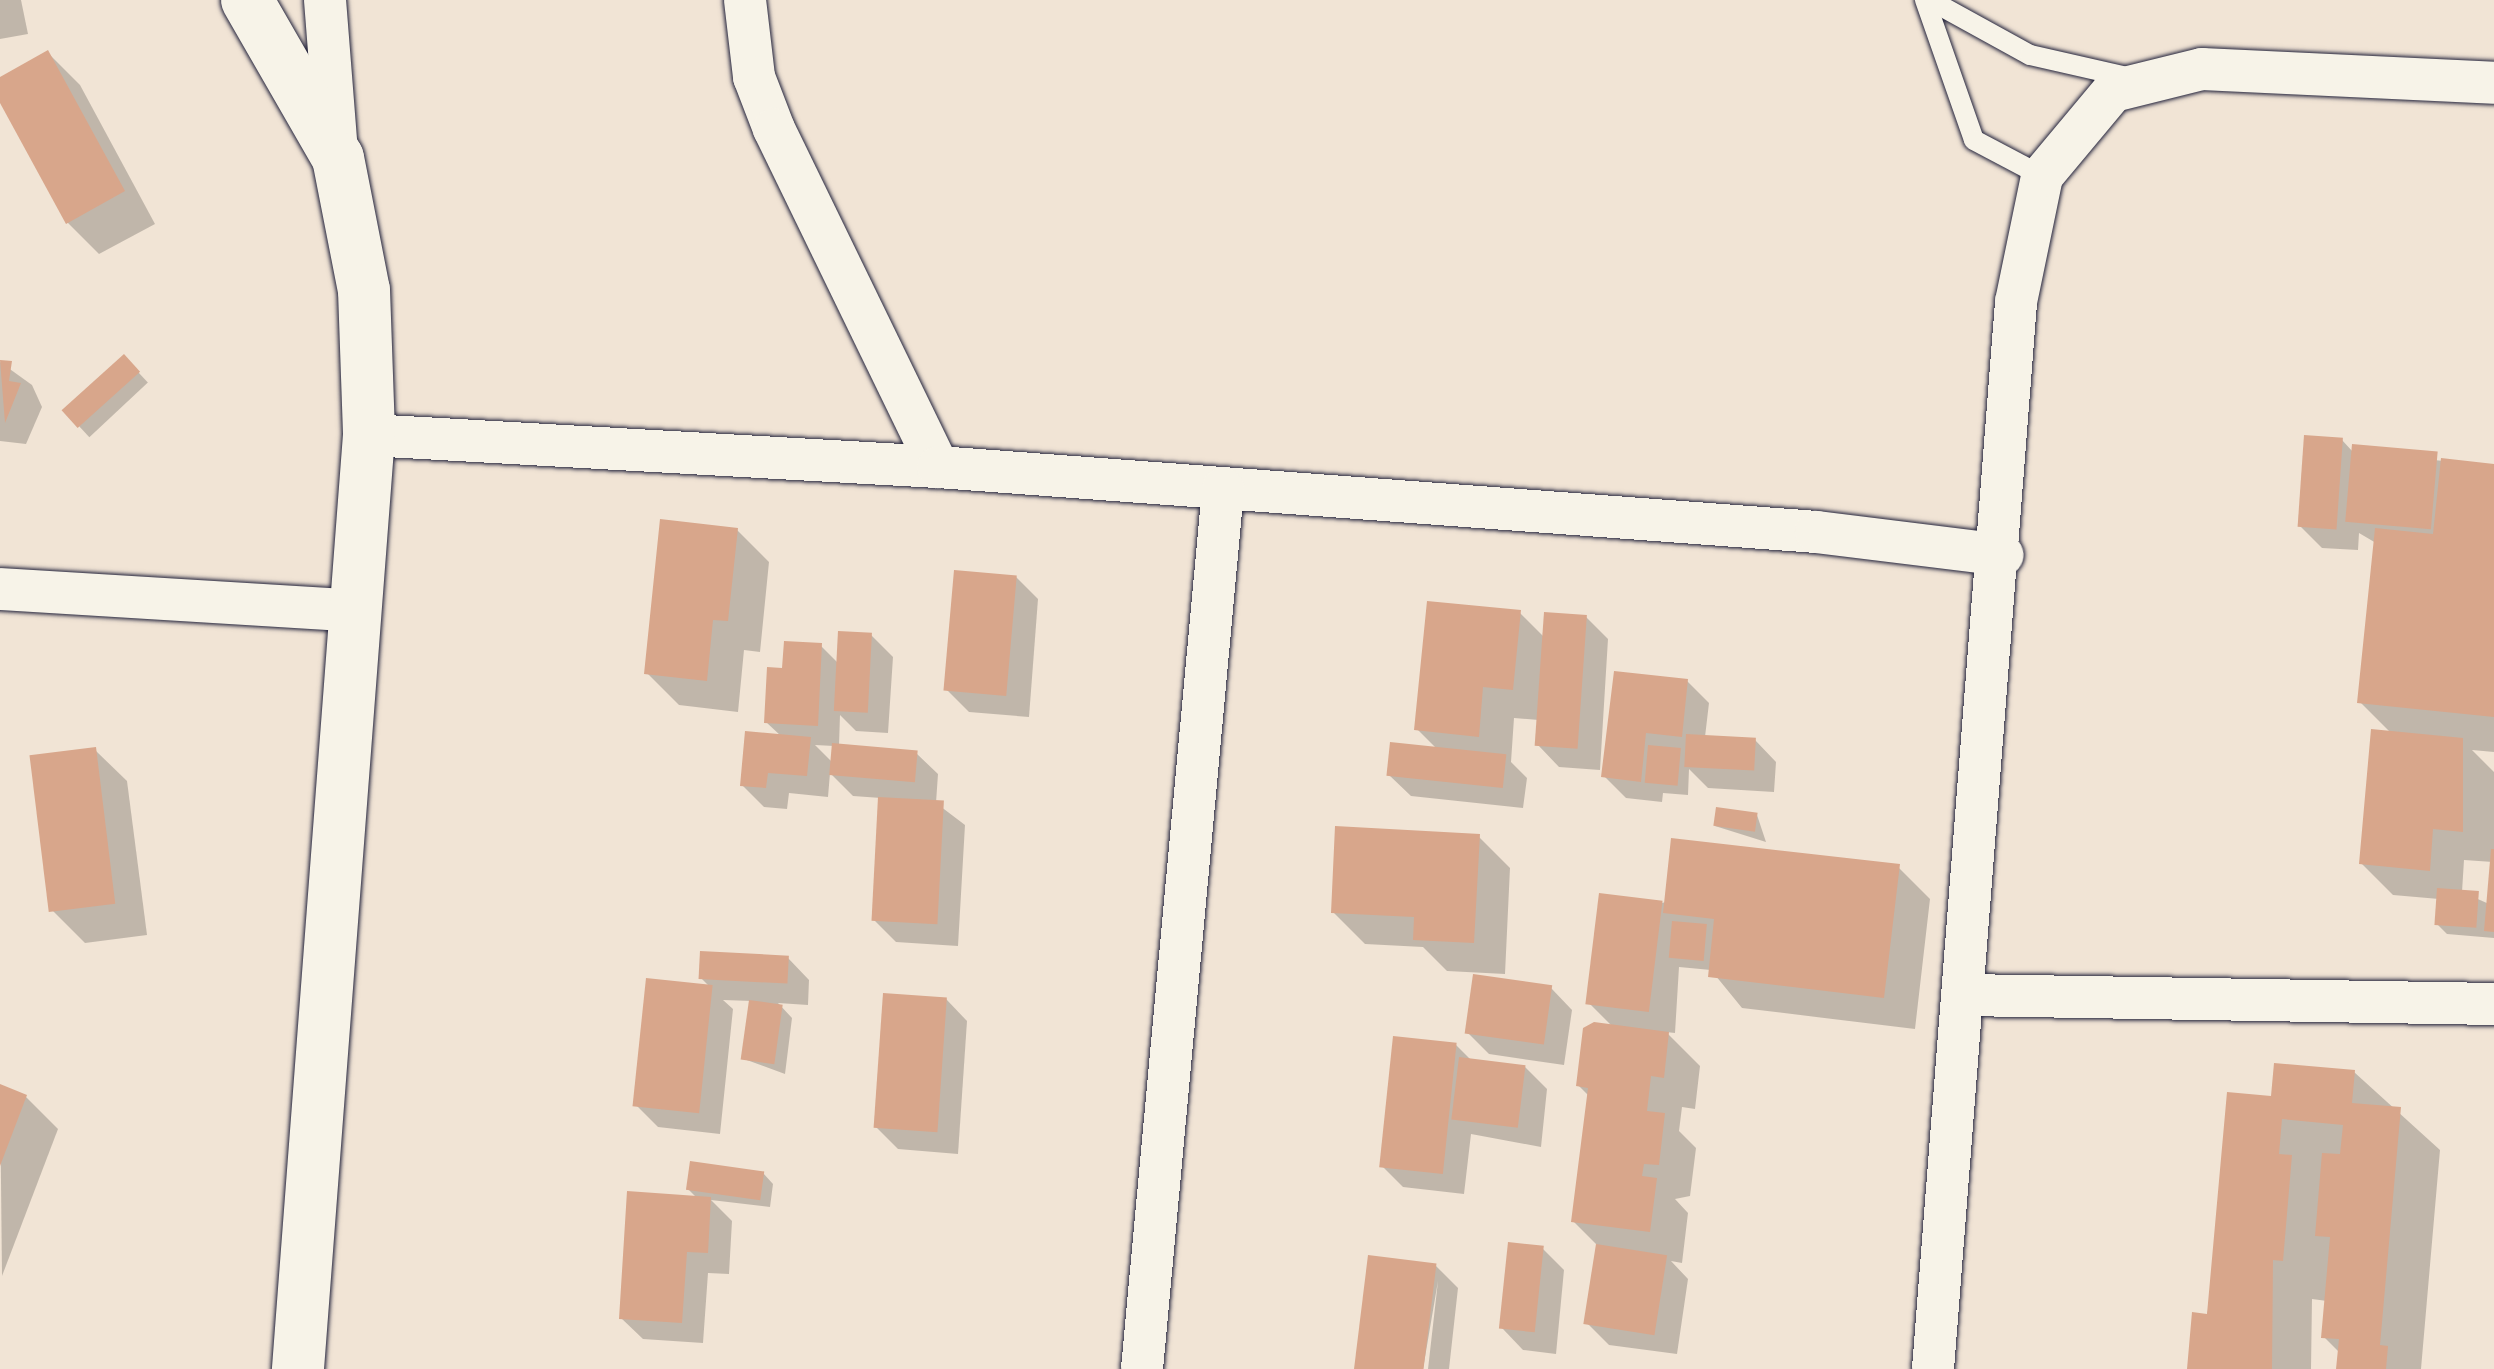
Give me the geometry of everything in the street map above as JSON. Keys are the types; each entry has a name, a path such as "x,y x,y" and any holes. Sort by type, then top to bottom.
{"street":[{"path":"247,0 338,158"},
{"path":"298,1369 369,435 364,290 338,158 325,0"},
{"path":"745,0 754,77 774,130 938,467"},
{"path":"1934,1369 2002,555 2016,302 2042,176 2113,91 2202,68 2302,67 2494,83"},
{"path":"369,435 938,467 1816,532 2002,555"},
{"path":"1142,1369 1223,489"},
{"path":"0,589 356,612"},
{"path":"1965,995 2494,1004"}],"lane":[{"path":"1928,0 2030,55 2147,82"},
{"path":"1928,0 1974,140 2042,176"}],"building":[{"path":"48,50 125,191 66,224 0,103 0,77"},
{"path":"124,354 140,372 78,428 62,410"},
{"path":"0,360 12,361 9,381 21,383 5,423"},
{"path":"2304,435 2343,438 2336,529 2298,527"},
{"path":"2352,444 2438,451 2431,529 2345,522"},
{"path":"2441,458 2494,464 2494,717 2357,703 2375,528 2433,534"},
{"path":"660,519 738,528 728,621 713,620 707,681 644,674"},
{"path":"954,570 1017,575 1006,696 943,691"},
{"path":"1427,601 1521,610 1513,690 1483,687 1479,737 1414,730"},
{"path":"1544,612 1587,615 1578,749 1535,746"},
{"path":"838,631 872,633 868,713 834,711"},
{"path":"784,641 822,643 818,726 764,723 767,667 782,668"},
{"path":"1614,671 1688,679 1682,737 1646,733 1641,782 1601,777"},
{"path":"2371,729 2463,738 2463,832 2433,829 2430,871 2359,864"},
{"path":"745,731 811,737 807,776 768,773 766,788 740,786"},
{"path":"1686,734 1756,738 1754,771 1684,767"},
{"path":"1390,742 1506,754 1503,788 1386,776"},
{"path":"832,743 918,750 915,782 829,775"},
{"path":"1648,745 1681,748 1678,786 1645,783"},
{"path":"96,747 115,904 49,912 29,755"},
{"path":"878,797 944,800 937,924 872,921"},
{"path":"1716,807 1758,813 1755,832 1713,826"},
{"path":"1335,826 1480,834 1474,943 1413,940 1414,917 1331,913"},
{"path":"1671,838 1900,864 1884,998 1708,977 1714,919 1663,913"},
{"path":"2494,849 2494,932 2484,931"},
{"path":"2437,888 2479,891 2476,928 2434,925"},
{"path":"1599,893 1663,901 1649,1012 1585,1004"},
{"path":"1672,921 1707,924 1704,961 1669,958"},
{"path":"700,951 789,956 787,984 699,979"},
{"path":"1473,974 1552,985 1544,1045 1465,1033"},
{"path":"646,978 713,985 699,1113 633,1106"},
{"path":"883,993 947,997 937,1132 874,1128"},
{"path":"749,1000 783,1005 774,1064 741,1059"},
{"path":"1594,1022 1669,1032 1664,1078 1651,1076 1647,1111 1665,1113 1659,1165 1644,1164 1642,1176 1657,1178 1650,1232 1571,1222 1588,1088 1576,1086 1583,1028"},
{"path":"1393,1036 1457,1043 1443,1174 1379,1167"},
{"path":"1459,1057 1526,1065 1518,1128 1451,1120"},
{"path":"2274,1063 2355,1070 2352,1103 2401,1107 2380,1345 2388,1346 2386,1369 2336,1369 2339,1339 2321,1338 2330,1237 2315,1236 2322,1153 2340,1154 2343,1125 2282,1119 2279,1154 2292,1155 2283,1261 2273,1260 2272,1369 2187,1369 2192,1312 2207,1314 2227,1092 2271,1096"},
{"path":"0,1084 27,1095 0,1166"},
{"path":"690,1161 764,1171 760,1200 686,1190"},
{"path":"627,1191 711,1197 708,1253 687,1252 682,1323 619,1319"},
{"path":"1508,1242 1544,1246 1535,1332 1499,1329"},
{"path":"1596,1244 1667,1255 1654,1335 1583,1324"},
{"path":"1368,1255 1436,1263 1424,1369 1354,1369"}]}
